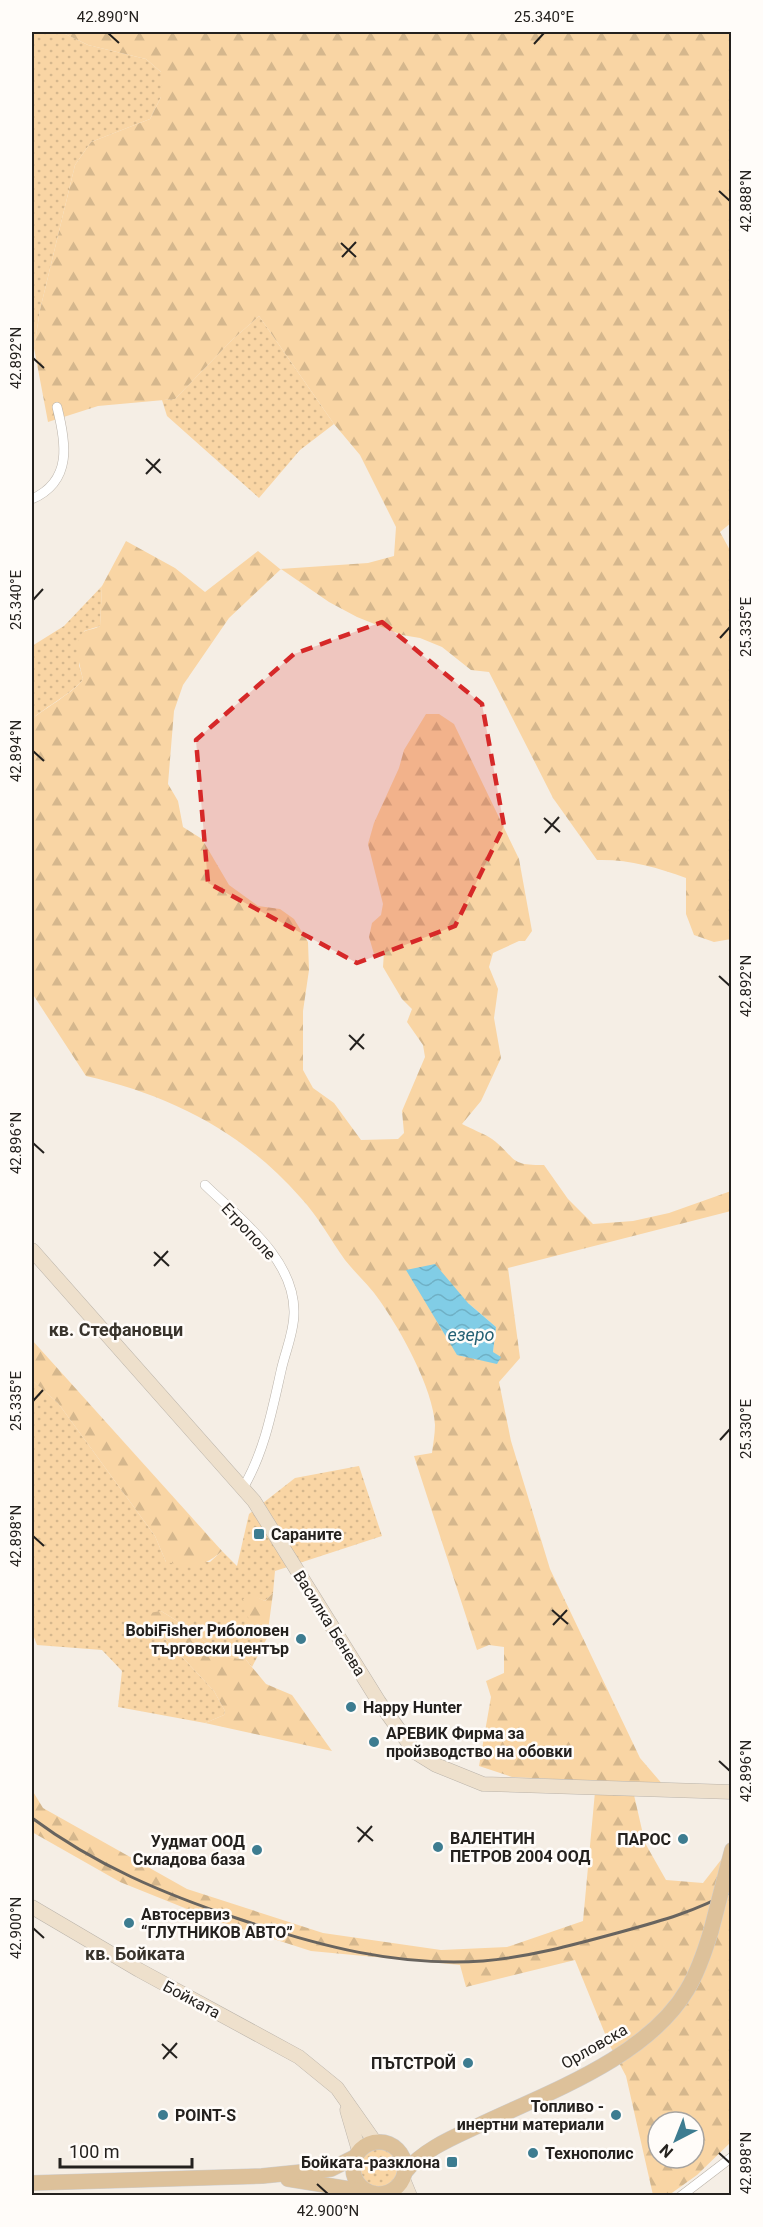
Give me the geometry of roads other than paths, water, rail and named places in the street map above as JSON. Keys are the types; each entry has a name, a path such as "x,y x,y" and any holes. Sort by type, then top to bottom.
{"main road":[{"name":"Орловска","path":"404,2175 418,2158 435,2146 532,2100 637,2043 667,2017 687,1991 711,1931 732,1850"},
{"name":"Орловска","path":"380,2142 410,2147 435,2146"},
{"path":"32,2183 262,2176 331,2169 380,2142 398,2150 403,2156 404,2175 394,2189 379,2194 262,2176"},
{"path":"357,2154 353,2173 356,2181 379,2194"}],"street":[{"path":"32,499 47,490 54,482 64,460 66,440 57,407"},
{"name":"Етрополе","path":"205,1185 261,1239 279,1263 293,1301 293,1328 252,1473 243,1488"},
{"name":"Василка Бенева","path":"32,1250 243,1488 397,1730 424,1759 483,1784 732,1792"},
{"name":"Бойката","path":"32,1907 139,1970 298,2057 330,2082 380,2142"},
{"name":"Бойката","path":"344,2099 357,2154"},
{"path":"681,2196 732,2157"},
{"path":"404,2175 410,2196"}],"water":[{"name":"езеро","path":"435,1264 468,1303 496,1327 493,1352 501,1357 497,1364 457,1355 406,1270"}],"railway":[{"path":"32,1818 105,1864 131,1877 211,1909 329,1946 420,1961 483,1961 551,1950 676,1916 732,1891"}],"place":[{"name":"Сараните","path":"259,1534"},
{"name":"BobiFisher Риболовен търговски център","path":"301,1639"},
{"name":"Happy Hunter","path":"351,1707"},
{"name":"АРЕВИК Фирма за пройзводство на обовки","path":"374,1742"},
{"name":"ПАРОС","path":"683,1839"},
{"name":"ВАЛЕНТИН ПЕТРОВ 2004 ООД","path":"438,1847"},
{"name":"Уудмат ООД Складова база","path":"257,1850"},
{"name":"Автосервиз “ГЛУТНИКОВ АВТО”","path":"129,1923"},
{"name":"ПЪТСТРОЙ","path":"468,2063"},
{"name":"POINT-S","path":"163,2115"},
{"name":"Топливо - инертни материали","path":"616,2115"},
{"name":"Технополис","path":"533,2153"},
{"name":"Бойката-разклона","path":"452,2162"}],"district":[{"name":"кв. Стефановци","path":"116,1330"},
{"name":"кв. Бойката","path":"135,1954"}]}
